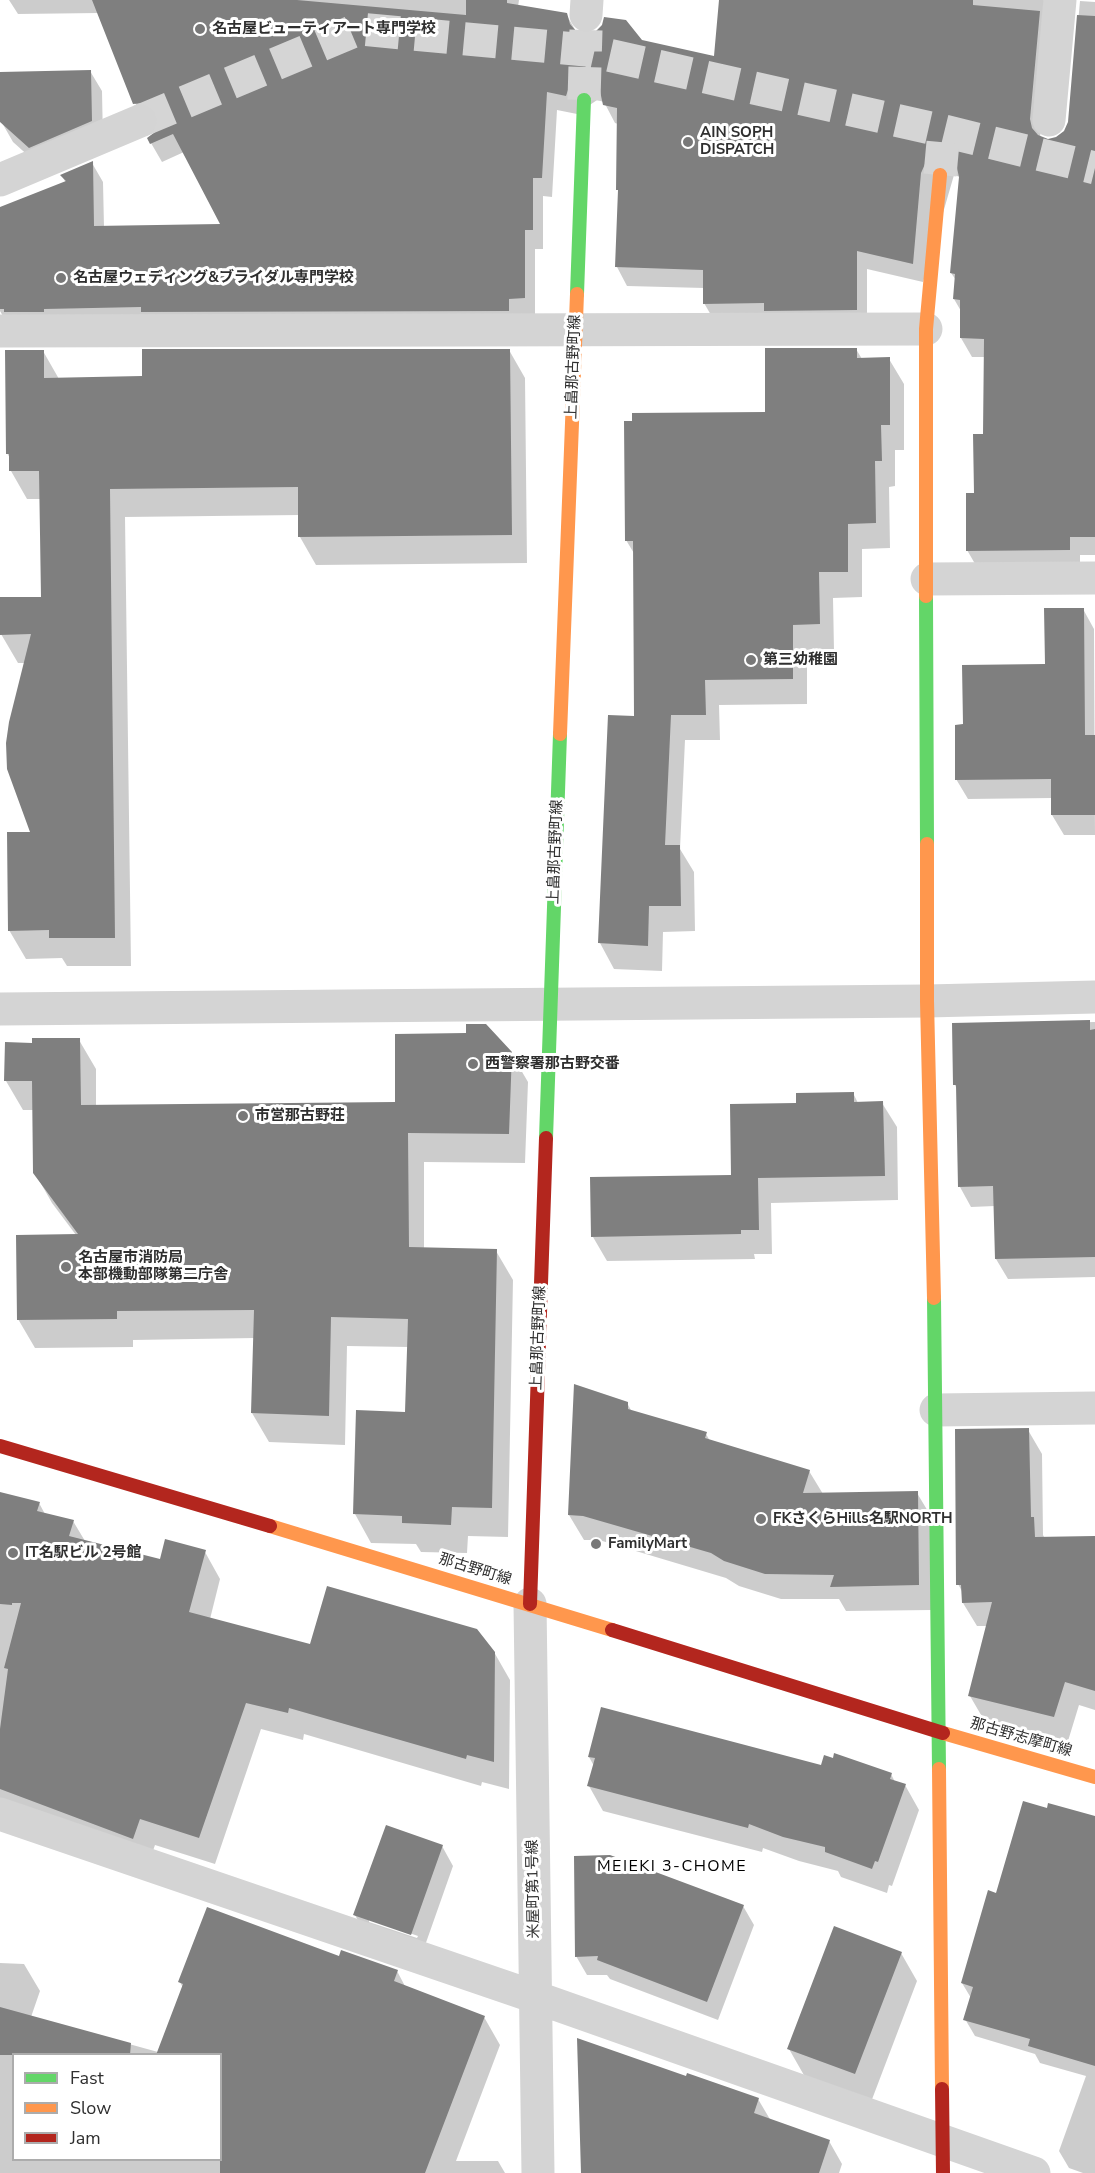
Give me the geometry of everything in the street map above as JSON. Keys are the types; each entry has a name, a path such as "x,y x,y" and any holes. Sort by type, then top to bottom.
{"street":[{"path":"1049,120 1060,0"},
{"name":"上畠那古野町線","path":"530,1604 584,100"},
{"path":"0,180 140,121"},
{"path":"940,175 926,329 927,1001 936,1410 943,2157"},
{"path":"0,331 926,329"},
{"path":"927,579 1095,578"},
{"path":"0,1009 1095,998"},
{"path":"936,1410 1095,1408"},
{"name":"那古野町線","path":"0,1446 530,1604 938,1732"},
{"name":"米屋町第1号線","path":"530,1604 538,2173"},
{"name":"那古野志摩町線","path":"938,1732 1095,1777"},
{"path":"0,1814 535,1997 943,2157 1034,2173"}],"building":[{"path":"92,0 297,0 466,15 466,0 507,0 507,3 567,13 570,24 576,31 584,34 595,32 602,25 604,17 626,20 642,40 714,56 719,0 973,0 973,5 1040,11 1030,119 1032,128 1038,135 1048,139 1064,131 1068,122 1077,15 1095,16 1095,537 1070,537 1070,550 966,551 966,493 974,493 973,434 983,434 984,339 960,338 960,300 953,299 955,274 950,273 959,177 957,168 951,160 942,156 933,158 925,164 921,173 913,264 857,251 857,310 764,311 764,303 703,304 703,270 615,267 618,190 616,190 617,108 603,105 600,91 594,84 585,81 575,84 568,90 566,96 547,92 542,178 533,178 533,230 525,230 525,298 509,299 509,311 141,312 141,307 4,312 4,309 0,309 0,207 66,181 60,175 93,161 94,226 220,224 173,134 150,144 147,138 155,132 158,124 157,114 151,106 143,103 133,104"},
{"path":"91,70 92,121 29,148 0,122 0,72"},
{"path":"765,348 857,348 857,358 890,357 890,425 881,425 882,461 875,461 876,523 848,524 848,572 819,572 820,624 793,625 793,679 705,680 706,715 671,715 665,845 680,845 681,906 649,906 648,946 598,943 608,715 634,716 633,541 625,541 624,421 632,421 632,413 765,412"},
{"path":"142,349 510,349 512,535 298,537 298,487 110,489 115,938 49,938 49,930 8,931 7,832 30,832 7,769 6,743 31,634 0,635 0,597 41,597 39,471 9,471 9,454 6,454 5,350 44,350 44,378 142,376"},
{"path":"1044,608 1084,608 1085,735 1095,735 1095,815 1051,815 1051,779 955,780 955,725 963,724 962,665 1045,664"},
{"path":"1090,1020 1090,1030 1095,1029 1095,1257 995,1259 993,1186 958,1187 952,1023"},
{"path":"466,1024 486,1024 512,1052 509,1134 408,1133 409,1247 497,1249 492,1508 452,1507 451,1525 402,1523 402,1516 353,1514 356,1410 405,1412 408,1319 331,1317 329,1416 251,1413 254,1310 117,1311 117,1319 17,1320 16,1235 78,1234 33,1173 32,1081 4,1081 5,1042 32,1043 32,1038 80,1038 81,1105 395,1102 395,1034 466,1033"},
{"path":"854,1092 854,1102 883,1101 885,1176 758,1178 759,1230 741,1230 741,1234 591,1237 590,1177 731,1175 730,1104 796,1103 796,1093"},
{"path":"574,1384 628,1402 628,1409 707,1432 705,1438 810,1470 803,1493 918,1491 919,1585 830,1587 834,1575 765,1574 724,1561 711,1553 583,1516 568,1515"},
{"path":"1029,1428 1031,1517 1034,1517 1035,1537 1095,1536 1095,1691 1065,1682 1054,1717 968,1696 992,1602 962,1603 961,1585 956,1585 955,1429"},
{"path":"0,1492 40,1502 37,1511 74,1520 69,1536 160,1559 165,1539 206,1550 189,1612 310,1644 327,1586 477,1629 495,1652 494,1762 467,1755 466,1759 289,1708 288,1713 246,1703 199,1838 140,1819 133,1839 0,1789 0,1729 8,1669 4,1668 21,1603 0,1604"},
{"path":"601,1707 821,1765 824,1755 833,1758 834,1753 892,1773 890,1779 906,1784 878,1862 875,1861 872,1869 825,1852 825,1847 783,1837 749,1824 748,1828 587,1786 595,1758 588,1757"},
{"path":"1023,1801 1047,1808 1048,1803 1095,1816 1095,2066 1028,2046 1030,2039 963,2020 973,1987 961,1983 988,1890 996,1893"},
{"path":"386,1825 443,1845 411,1935 353,1915"},
{"path":"610,1855 744,1905 707,2002 597,1960 598,1956 575,1957 574,1856"},
{"path":"207,1907 339,1956 341,1950 398,1970 394,1981 485,2016 425,2173 220,2173 222,2053 157,2053 183,1984 178,1982"},
{"path":"834,1926 902,1952 855,2074 787,2049"},
{"path":"0,2007 131,2043 130,2053 12,2053 12,2055 0,2055"},
{"path":"577,2038 686,2076 687,2073 759,2098 754,2113 830,2140 819,2173 581,2173"}],"tunnel":[{"path":"140,121 359,29 586,50 944,131 1095,168"},
{"path":"584,100 586,30"},
{"path":"940,175 944,131"}],"traffic: fast":[{"path":"577,294 584,100"},
{"path":"926,596 927,844"},
{"path":"546,1138 560,734"},
{"path":"934,1298 939,1769"}],"traffic: slow":[{"path":"926,596 926,329 940,175"},
{"path":"560,734 577,294"},
{"path":"927,844 927,1001 934,1298"},
{"path":"270,1526 612,1630"},
{"path":"943,1733 1095,1777"},
{"path":"939,1769 942,2089"}],"traffic: jam":[{"path":"530,1604 546,1138"},
{"path":"0,1446 270,1526"},
{"path":"612,1630 943,1733"},
{"path":"942,2089 943,2173"}],"place":[{"name":"名古屋ビューティアート専門学校","path":"200,29"},
{"name":"AIN SOPH DISPATCH","path":"688,142"},
{"name":"名古屋ウェディング&ブライダル専門学校","path":"61,278"},
{"name":"第三幼稚園","path":"751,660"},
{"name":"西警察署那古野交番","path":"473,1064"},
{"name":"市営那古野荘","path":"243,1116"},
{"name":"名古屋市消防局 本部機動部隊第二庁舎","path":"66,1267"},
{"name":"FKさくらHills名駅NORTH","path":"761,1519"},
{"name":"FamilyMart","path":"596,1544"},
{"name":"IT名駅ビル 2号館","path":"13,1553"}],"district":[{"name":"MEIEKI 3-CHOME","path":"672,1867"}]}
